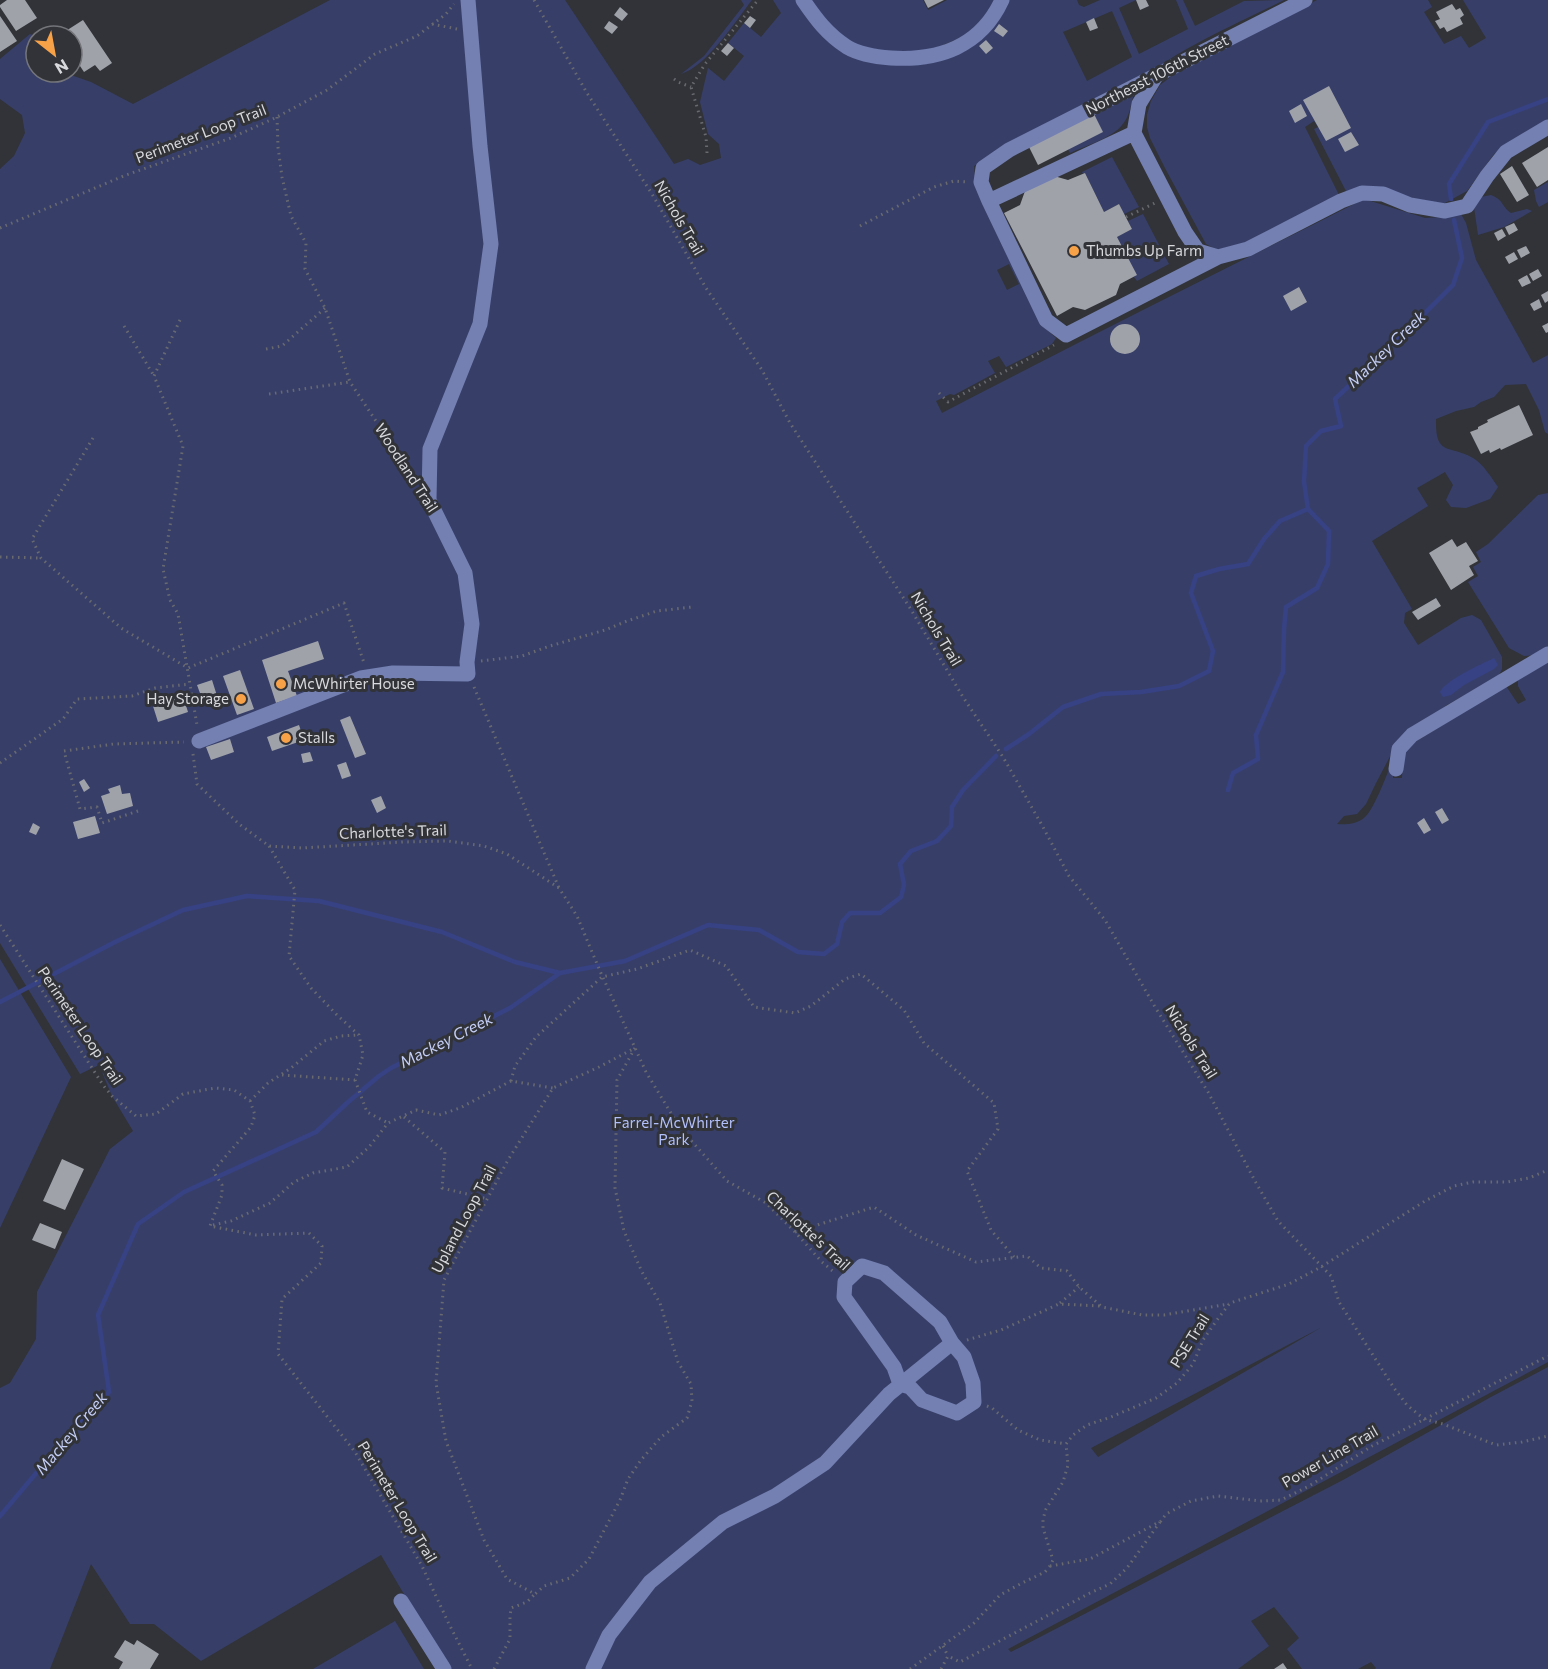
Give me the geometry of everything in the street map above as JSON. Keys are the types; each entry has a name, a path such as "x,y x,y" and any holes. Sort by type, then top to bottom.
{"street":[{"path":"429,500 430,449 480,324 491,244 468,0"},
{"path":"803,0 824,29 849,48 879,58 913,59 945,52 968,41 981,31 994,16 1002,0"},
{"name":"Northeast 106th Street","path":"981,182 983,168 1009,150 1305,0"},
{"path":"1156,76 1139,104 1134,133 1185,232 1198,251 1218,258"},
{"path":"981,182 1046,320 1066,335 1218,258 1248,249 1341,201 1362,193 1383,194 1410,205 1445,212 1467,206 1506,152 1548,127"},
{"path":"988,201 1134,133"},
{"name":"Woodland Trail","path":"429,500 465,573 472,624 468,668"},
{"path":"1396,769 1399,749 1412,735 1548,654"},
{"path":"199,741 361,678 393,673 468,668"},
{"path":"862,1266 884,1273 940,1322 952,1343 964,1357 973,1383 974,1402 957,1413 922,1400 910,1387 900,1384 894,1367 844,1297 846,1282 862,1266"},
{"path":"593,1669 609,1635 650,1582 723,1522 775,1496 825,1463 900,1384 952,1343"},
{"path":"401,1601 444,1669"}],"path":[{"name":"Perimeter Loop Trail","path":"0,228 126,175 231,138 278,117 327,90 375,54 417,36 446,14 457,0"},
{"name":"Nichols Trail","path":"534,0 587,93 652,194 706,288 762,370 790,423 1003,757 1070,876 1104,920 1208,1092 1254,1181 1278,1221 1331,1276 1339,1302 1394,1388 1407,1405 1424,1419"},
{"path":"707,153 706,137 692,87 705,64 758,0"},
{"path":"432,24 470,31"},
{"path":"674,79 692,87"},
{"name":"Woodland Trail","path":"278,117 278,147 282,177 291,216 306,243 305,268 325,308 350,382 429,500"},
{"path":"860,226 934,187 954,181 981,182"},
{"path":"1126,218 1167,197"},
{"path":"266,349 282,346 325,308"},
{"path":"154,376 180,320"},
{"path":"124,326 154,376 183,446 163,569 170,600 178,614 188,668 199,741 192,756 197,784 239,824 269,846 295,890 289,956 311,988 359,1035 363,1055 356,1082 367,1112 388,1123"},
{"path":"939,393 948,402 1053,347 1066,335"},
{"path":"269,394 350,382"},
{"path":"93,438 32,539 41,558 121,628 188,668"},
{"path":"0,557 41,558"},
{"path":"188,668 344,603 368,677"},
{"path":"559,888 468,668 522,656 657,611 692,607"},
{"path":"0,764 63,719 77,699 132,696 155,688 190,684"},
{"path":"138,811 102,823 98,807 81,808 64,751 114,744 199,741"},
{"name":"Charlotte's Trail","path":"269,846 302,848 403,842 457,842 484,846 507,854 559,888 577,916 602,977 646,1072 680,1128 728,1181 766,1203 822,1262 846,1282"},
{"name":"Perimeter Loop Trail","path":"0,926 102,1085 135,1116 156,1114 183,1094 215,1088 234,1090 250,1101"},
{"path":"511,1081 515,1066 536,1037 602,977 637,969 690,950 726,966 754,1006 795,1014 811,1006 844,979 861,974 904,1010 924,1043 994,1103 998,1129 967,1171 991,1230 1014,1257"},
{"path":"210,1226 222,1195 222,1185 213,1171 251,1127 255,1114 250,1101 268,1083 324,1041 341,1036 359,1035"},
{"path":"210,1226 231,1221 270,1203 294,1182 314,1173 347,1167 388,1123 416,1110 439,1115 460,1108 511,1081 553,1088 635,1048"},
{"path":"494,1669 510,1639 512,1608 527,1602 544,1586 570,1578 589,1559 620,1500 628,1479 661,1437 687,1418 692,1401 691,1384 678,1362 660,1303 642,1272 624,1231 615,1188 617,1080 635,1048"},
{"path":"280,1075 356,1082"},
{"name":"Upland Loop Trail","path":"536,1594 507,1579 484,1540 446,1440 436,1383 444,1280 508,1160 553,1088"},
{"path":"404,1117 445,1152 442,1188 488,1199"},
{"path":"1059,1304 1102,1306 1142,1315 1164,1315 1230,1303 1289,1284 1454,1186 1473,1182 1507,1182 1529,1178 1548,1170"},
{"path":"795,1232 874,1207 916,1235 976,1262 1028,1256 1041,1268 1068,1271 1079,1287 1102,1306"},
{"name":"Perimeter Loop Trail","path":"210,1226 255,1235 309,1233 322,1246 321,1263 282,1299 278,1354 356,1452 422,1566 472,1669"},
{"path":"952,1343 1001,1330 1059,1304 1079,1287"},
{"name":"PSE Trail","path":"1066,1444 1072,1435 1087,1425 1156,1398 1177,1383 1193,1364 1203,1340 1230,1303"},
{"name":"Power Line Trail","path":"1050,1566 1090,1559 1161,1521 1166,1514 1191,1501 1218,1496 1260,1501 1281,1500 1309,1486 1372,1446 1548,1356"},
{"path":"910,1669 974,1623 1000,1595 1045,1572 1053,1560 1042,1528 1046,1509 1063,1482 1068,1466 1066,1444 1040,1440 1018,1430 992,1408 974,1402"},
{"path":"1424,1419 1453,1427 1496,1445 1548,1436"},
{"path":"943,1646 948,1656 960,1662 1110,1584 1127,1568 1161,1521"},
{"path":"941,1669 948,1656"}],"green space":[{"name":"Farrel-McWhirter Park","path":"330,0 565,0 674,164 688,159 700,165 721,158 719,144 708,134 700,102 708,68 724,81 744,56 728,43 744,23 761,37 781,13 773,0 800,0 859,58 952,54 1006,0 1077,0 1079,5 1084,7 1100,0 1136,0 1119,8 1139,54 1188,29 1176,0 1183,0 1195,26 1244,1 1284,0 1194,45 1143,78 1005,147 974,166 975,178 1041,324 1056,338 1052,344 1006,367 999,356 988,361 995,373 954,395 950,394 936,401 942,413 1364,199 1425,218 1461,214 1466,223 1476,260 1533,363 1548,355 1548,434 1545,432 1539,410 1526,384 1505,385 1494,397 1474,407 1436,419 1436,431 1441,444 1445,448 1477,461 1498,487 1490,499 1466,508 1451,507 1446,500 1453,485 1445,472 1417,488 1428,506 1372,541 1412,609 1405,613 1404,623 1418,645 1461,618 1472,615 1481,620 1502,657 1502,669 1498,677 1447,705 1397,743 1366,804 1357,814 1344,816 1337,824 1355,823 1368,813 1380,792 1391,764 1394,765 1393,778 1402,778 1403,760 1407,747 1506,686 1518,704 1526,700 1518,686 1518,676 1548,659 1548,1362 1008,1649 1011,1652 1343,1480 1548,1367 1548,1669 1375,1669 1371,1662 1358,1669 1302,1669 1287,1649 1299,1638 1274,1607 1251,1621 1269,1646 1238,1669 448,1669 381,1555 201,1661 154,1624 130,1624 91,1564 50,1669 0,1669 0,1388 10,1383 36,1339 37,1292 110,1149 133,1131 112,1096 99,1065 80,1074 0,943 0,169 14,156 25,133 22,115 0,99 0,59 24,39 24,84 84,84 84,80 133,104","holes":["1112,11 1132,57 1087,81 1063,32","1009,264 1019,284 1007,290 997,270","1322,1327 1098,1457 1091,1448"]},
{"path":"741,0 752,0 710,53 701,62 681,74 704,56 744,5"},
{"path":"807,0 923,0 928,10 947,0 996,0 983,20 964,36 925,53 867,50 833,31"},
{"path":"1317,0 1428,0 1432,7 1424,12 1444,44 1461,36 1469,48 1486,38 1463,0 1548,0 1548,121 1494,154 1467,191 1443,204 1427,203 1380,187 1346,191 1314,129 1318,127 1314,121 1305,127 1339,195 1248,243 1215,249 1206,244 1150,138 1147,115 1151,101 1160,85 1176,73"},
{"path":"1134,93 1127,118 1118,130 1070,153 1068,149 1094,114"},
{"path":"1112,157 1139,207 1124,214 1119,204 1104,212 1085,173 1082,172"},
{"path":"1548,182 1548,202 1539,207 1534,190"},
{"path":"1491,195 1511,213 1527,209 1532,211 1504,227 1478,235 1474,207 1481,197"},
{"path":"1143,214 1169,264 1137,281 1117,237 1132,229 1128,221"},
{"path":"1548,493 1548,648 1537,655 1524,656 1509,648 1468,582 1478,576 1473,567 1481,562 1476,552 1488,544 1538,495"},
{"path":"0,959 71,1077 0,1228"},
{"path":"395,1621 424,1669 313,1669"}],"shaded area":[{"path":"1494,658 1498,665 1494,669 1464,685 1451,695 1443,697 1440,692 1449,682"}],"building":[{"path":"7,0 25,0 37,18 16,31 0,5"},
{"path":"924,0 944,0 928,8"},
{"path":"1136,0 1146,0 1149,6 1140,10"},
{"path":"1452,4 1456,10 1460,8 1464,15 1460,18 1463,24 1447,32 1444,27 1440,29 1435,21 1440,19 1436,12"},
{"path":"620,7 628,14 622,21 614,15"},
{"path":"0,16 17,41 0,52"},
{"path":"750,16 756,20 750,28 744,23"},
{"path":"1094,18 1098,28 1090,31 1086,22"},
{"path":"83,20 112,63 100,71 95,65 84,72 84,24 77,24"},
{"path":"609,21 618,27 612,34 604,28"},
{"path":"999,24 1008,31 1003,37 994,31"},
{"path":"986,40 993,48 986,54 979,46"},
{"path":"728,43 734,48 727,56 721,51"},
{"path":"1329,86 1351,128 1326,141 1303,100"},
{"path":"1301,104 1307,116 1295,123 1289,111"},
{"path":"1094,114 1103,132 1038,165 1029,147"},
{"path":"1351,132 1359,145 1345,152 1338,139"},
{"path":"1548,147 1548,180 1537,187 1522,163"},
{"path":"1512,166 1529,195 1517,202 1500,174"},
{"name":"Thumbs Up Farm","path":"1085,173 1104,212 1119,204 1132,229 1117,237 1137,275 1120,284 1116,295 1085,310 1073,307 1057,316 1004,213 1020,205 1025,191 1054,176 1068,180"},
{"path":"1514,223 1518,230 1509,235 1505,227"},
{"path":"1502,229 1506,236 1498,241 1494,233"},
{"path":"1526,246 1530,253 1521,258 1517,250"},
{"path":"1514,252 1518,259 1509,264 1505,257"},
{"path":"1538,269 1542,276 1533,281 1529,274"},
{"path":"1527,275 1531,283 1522,287 1518,280"},
{"path":"1299,287 1307,302 1291,311 1283,296"},
{"path":"1548,291 1548,301 1545,303 1541,295"},
{"path":"1539,299 1542,307 1534,311 1530,304"},
{"path":"1548,323 1548,332 1546,333 1542,326"},
{"path":"1125,324 1136,328 1140,339 1136,350 1125,354 1114,350 1110,339 1114,328"},
{"path":"1519,405 1533,435 1501,450 1500,448 1490,453 1489,450 1481,454 1470,432 1488,422 1487,420"},
{"path":"1452,539 1457,547 1466,542 1478,561 1469,566 1474,575 1451,590 1429,553"},
{"path":"1436,598 1441,606 1418,620 1412,612"},
{"name":"McWhirter House","path":"318,641 324,659 288,671 297,696 276,703 262,660"},
{"name":"Hay Storage","path":"240,670 254,709 237,715 223,676"},
{"path":"212,680 218,699 204,704 197,685"},
{"path":"173,693 174,695 182,693 188,712 158,722 152,703 159,701 158,698"},
{"path":"350,716 366,754 355,758 340,720"},
{"name":"Stalls","path":"299,725 304,740 272,751 267,737"},
{"path":"230,739 234,752 211,760 206,747"},
{"path":"310,752 313,761 303,763 301,754"},
{"path":"346,762 351,776 342,779 337,765"},
{"path":"84,779 90,788 84,792 79,782"},
{"path":"120,785 122,794 130,793 133,806 107,814 101,796 110,793 108,789"},
{"path":"381,796 386,808 377,813 371,800"},
{"path":"1442,808 1449,820 1442,824 1435,812"},
{"path":"95,816 100,833 78,839 73,822"},
{"path":"1424,818 1431,830 1424,834 1417,823"},
{"path":"33,823 40,827 36,835 29,832"},
{"path":"62,1159 84,1169 65,1210 43,1201"},
{"path":"40,1223 62,1232 55,1249 32,1240"},
{"path":"125,1640 134,1645 137,1640 159,1654 150,1669 119,1669 123,1662 114,1657"},
{"path":"1283,1663 1287,1669 1274,1669"}],"waterway":[{"name":"Mackey Creek","path":"1451,199 1449,184 1488,122 1548,99"},
{"name":"Mackey Creek","path":"1006,749 1063,707 1101,694 1141,692 1179,686 1209,671 1213,651 1191,593 1196,576 1248,564 1264,539 1280,521 1308,509 1304,482 1306,446 1321,431 1341,426 1335,399 1453,285 1462,258 1454,220"},
{"path":"1228,790 1233,773 1258,759 1256,735 1283,672 1286,607 1317,588 1328,564 1329,531 1308,509"},
{"name":"Mackey Creek","path":"0,1516 64,1440 109,1392 98,1315 138,1224 184,1192 316,1132 347,1103 391,1068 510,1008 560,973 625,961 708,925 759,930 798,952 824,954 837,944 842,922 850,913 880,913 901,897 904,885 900,864 911,851 937,841 951,826 952,807 963,790 996,756"},
{"path":"0,1002 115,942 183,910 247,896 319,901 442,932 515,962 560,973"}],"place":[{"name":"Thumbs Up Farm","path":"1074,251"},
{"name":"McWhirter House","path":"281,684"},
{"name":"Hay Storage","path":"241,699"},
{"name":"Stalls","path":"286,738"}]}
